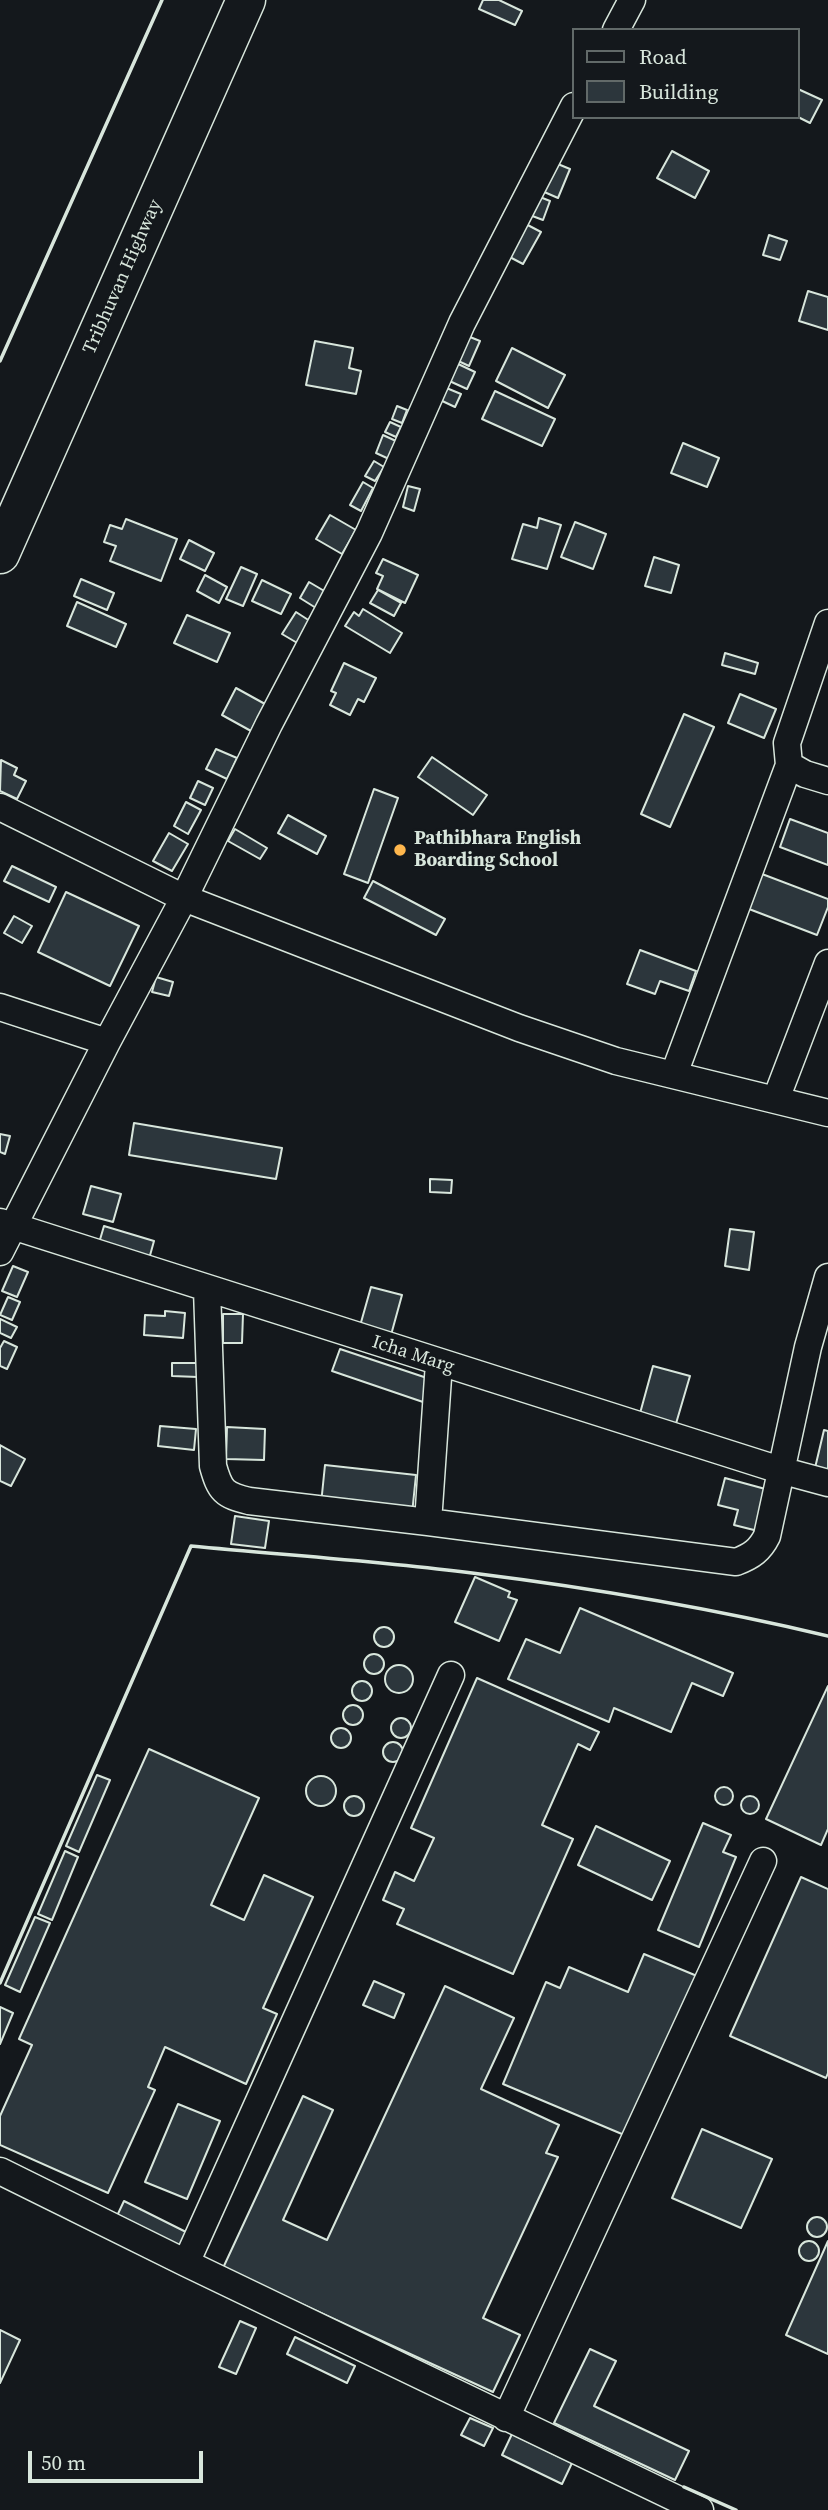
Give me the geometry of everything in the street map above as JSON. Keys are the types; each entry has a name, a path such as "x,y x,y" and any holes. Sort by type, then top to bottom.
{"highway":[{"name":"Tribhuvan Highway","path":"0,554 246,0"}],"street":[{"path":"617,28 632,0"},
{"path":"0,1252 7,1225 184,898 269,724 369,533 462,323 572,110"},
{"path":"674,1074 789,765 787,743 828,623"},
{"path":"789,765 828,781"},
{"path":"0,807 184,898 519,1028 616,1061 828,1113"},
{"path":"776,1099 828,963"},
{"path":"0,1007 107,1042"},
{"name":"Icha Marg","path":"7,1225 439,1363 828,1483"},
{"path":"207,1289 213,1466 218,1485 230,1496 249,1501 736,1562 750,1557 761,1547 767,1536 780,1470 818,1350 828,1277"},
{"path":"428,1522 439,1363"},
{"path":"186,2263 450,1675"},
{"path":"506,2418 762,1861"},
{"path":"0,2171 700,2510"}],"building":[{"path":"483,0 499,0 522,11 515,25 479,9"},
{"path":"800,90 822,100 810,123 800,118"},
{"path":"672,151 709,171 695,198 657,178"},
{"path":"553,162 570,169 558,198 542,191"},
{"path":"535,195 550,201 543,220 527,214"},
{"path":"522,222 541,232 523,264 504,254"},
{"path":"769,235 787,241 780,260 763,255"},
{"path":"808,291 828,297 828,330 799,321"},
{"path":"465,335 480,341 469,366 454,359"},
{"path":"315,341 353,348 349,368 361,371 356,394 306,385"},
{"path":"512,348 565,375 548,408 496,381"},
{"path":"454,362 475,372 467,389 445,379"},
{"path":"444,387 461,394 455,407 438,399"},
{"path":"495,391 555,419 542,446 482,419"},
{"path":"397,406 407,410 402,423 392,419"},
{"path":"390,422 401,427 396,437 385,432"},
{"path":"383,435 396,441 389,459 376,453"},
{"path":"683,443 719,458 707,487 671,473"},
{"path":"374,461 384,467 375,481 365,476"},
{"path":"363,482 373,488 361,511 350,505"},
{"path":"408,486 420,489 414,511 403,507"},
{"path":"330,515 356,530 342,554 316,539"},
{"path":"539,518 561,525 547,569 512,559 523,524 537,528"},
{"path":"126,519 177,539 161,581 110,561 116,546 104,542 110,525 122,529"},
{"path":"575,522 606,534 593,569 561,557"},
{"path":"189,540 214,553 205,571 180,559"},
{"path":"654,557 679,565 671,593 645,586"},
{"path":"383,559 418,575 405,603 377,589 383,576 376,573"},
{"path":"241,567 257,574 243,606 226,599"},
{"path":"205,575 227,587 219,603 197,591"},
{"path":"81,579 114,593 107,610 74,596"},
{"path":"262,580 291,594 281,614 252,601"},
{"path":"309,582 326,592 316,608 300,598"},
{"path":"378,590 401,603 394,616 370,603"},
{"path":"77,602 126,624 116,647 67,626"},
{"path":"363,609 402,633 390,653 345,626 354,612 359,616"},
{"path":"296,612 313,623 299,644 282,634"},
{"path":"187,615 230,633 217,662 174,643"},
{"path":"725,653 758,663 755,674 722,665"},
{"path":"344,663 376,678 364,702 358,699 350,715 330,705 336,693 331,691"},
{"path":"236,688 265,704 251,731 222,715"},
{"path":"740,694 776,709 764,738 728,723"},
{"path":"684,714 714,727 670,827 641,814"},
{"path":"216,749 237,758 227,779 206,769"},
{"path":"432,757 487,795 473,815 418,777"},
{"path":"1,760 17,768 14,775 26,781 17,799 0,791"},
{"path":"198,781 213,788 205,805 190,798"},
{"path":"374,789 398,798 368,883 344,874"},
{"path":"186,802 201,810 188,834 174,826"},
{"path":"288,815 326,836 317,854 278,833"},
{"path":"790,819 828,833 828,865 780,847"},
{"path":"235,829 267,848 260,859 228,841"},
{"path":"169,833 188,844 172,871 153,861"},
{"path":"12,866 56,887 49,902 4,881"},
{"path":"762,874 828,899 828,907 817,935 749,909"},
{"path":"373,881 445,919 436,935 364,898"},
{"path":"66,892 139,926 110,986 38,952"},
{"path":"14,916 32,926 22,943 4,933"},
{"path":"640,950 696,971 689,991 660,981 655,994 627,984"},
{"path":"156,977 173,982 169,996 152,992"},
{"path":"134,1123 282,1148 276,1179 129,1155"},
{"path":"0,1134 10,1136 5,1154 0,1152"},
{"path":"430,1179 452,1180 451,1193 430,1192"},
{"path":"91,1186 121,1194 113,1222 83,1214"},
{"path":"104,1226 154,1241 149,1259 99,1243"},
{"path":"730,1229 754,1232 749,1270 725,1266"},
{"path":"13,1266 28,1272 17,1297 2,1291"},
{"path":"371,1287 402,1295 391,1335 360,1326"},
{"path":"8,1297 20,1302 12,1320 0,1315"},
{"path":"165,1311 185,1313 183,1338 144,1335 145,1315 165,1316"},
{"path":"223,1314 243,1314 242,1343 223,1343"},
{"path":"0,1319 17,1327 11,1338 0,1333"},
{"path":"4,1341 17,1347 7,1369 0,1366 0,1348"},
{"path":"340,1349 430,1379 423,1402 332,1371"},
{"path":"172,1363 198,1363 198,1377 172,1376"},
{"path":"653,1366 690,1376 675,1427 639,1417"},
{"path":"160,1426 196,1429 194,1450 158,1446"},
{"path":"227,1427 265,1429 264,1460 226,1459"},
{"path":"824,1430 828,1431 828,1471 815,1468"},
{"path":"0,1445 25,1459 11,1486 0,1481"},
{"path":"325,1465 416,1475 412,1514 321,1504"},
{"path":"725,1478 769,1490 758,1531 734,1525 738,1510 718,1505"},
{"path":"235,1516 269,1521 265,1548 231,1544"},
{"path":"475,1577 510,1592 508,1597 517,1600 499,1641 455,1622"},
{"path":"580,1608 733,1673 723,1696 692,1683 671,1732 614,1708 609,1722 508,1679 526,1639 560,1653"},
{"path":"384,1627 391,1630 394,1637 391,1644 384,1647 377,1644 374,1637 377,1630"},
{"path":"370,1654 378,1654 384,1664 378,1674 370,1674 364,1668 364,1660"},
{"path":"399,1665 409,1669 413,1679 409,1689 399,1693 389,1689 385,1679 389,1669"},
{"path":"477,1678 599,1732 590,1750 578,1744 542,1825 573,1839 513,1974 397,1924 404,1909 383,1900 395,1872 414,1881 434,1838 411,1828"},
{"path":"358,1681 366,1681 372,1691 366,1701 358,1701 352,1695 352,1687"},
{"path":"828,1686 828,1829 821,1845 766,1819"},
{"path":"349,1705 357,1705 363,1715 357,1725 349,1725 343,1719 343,1711"},
{"path":"397,1718 405,1718 411,1728 405,1738 397,1738 391,1732 391,1724"},
{"path":"337,1728 345,1728 351,1738 345,1748 337,1748 331,1742 331,1734"},
{"path":"393,1742 400,1745 403,1752 400,1759 393,1762 386,1759 383,1752 386,1745"},
{"path":"149,1749 259,1798 211,1905 244,1920 264,1875 313,1897 263,2008 277,2014 246,2084 165,2047 148,2087 155,2090 108,2193 0,2145 0,2116 32,2045 19,2039"},
{"path":"97,1775 110,1780 79,1852 66,1846"},
{"path":"321,1776 331,1781 336,1791 331,1801 321,1806 311,1801 306,1791 311,1781"},
{"path":"724,1787 732,1792 733,1796 728,1804 724,1805 716,1800 715,1796 720,1788"},
{"path":"350,1796 358,1796 364,1806 358,1816 350,1816 344,1810 344,1802"},
{"path":"750,1796 757,1798 757,1812 750,1814 743,1812 741,1805 743,1798"},
{"path":"703,1823 731,1835 723,1852 736,1857 699,1947 658,1930"},
{"path":"596,1826 670,1861 652,1900 578,1865"},
{"path":"65,1851 78,1857 52,1920 38,1914"},
{"path":"801,1877 828,1889 826,2078 730,2036"},
{"path":"35,1917 50,1923 20,1992 5,1985"},
{"path":"644,1954 697,1976 629,2137 503,2084 546,1982 560,1988 569,1967 628,1992"},
{"path":"374,1981 404,1994 394,2018 363,2005"},
{"path":"445,1986 514,2018 481,2089 559,2125 546,2153 558,2157 483,2318 520,2335 493,2392 223,2268 303,2096 333,2110 283,2220 327,2240"},
{"path":"0,2007 13,2013 0,2044"},
{"path":"178,2104 220,2121 187,2199 145,2182"},
{"path":"702,2129 772,2159 741,2228 672,2198"},
{"path":"124,2201 190,2234 182,2251 116,2218"},
{"path":"813,2217 821,2217 827,2227 821,2237 813,2237 807,2231 807,2223"},
{"path":"805,2241 813,2241 819,2251 813,2261 805,2261 799,2255 799,2247"},
{"path":"828,2241 828,2354 786,2335"},
{"path":"240,2321 256,2328 236,2374 219,2367"},
{"path":"0,2330 20,2340 0,2383"},
{"path":"295,2337 355,2366 347,2383 287,2354"},
{"path":"590,2349 616,2361 594,2406 689,2451 675,2480 554,2423"},
{"path":"470,2418 493,2428 484,2446 461,2435"},
{"path":"512,2434 572,2463 562,2484 502,2455"}],"wall":[{"path":"0,361 162,0"},
{"path":"0,1983 191,1546 402,1565 517,1579 696,1608 828,1636"},
{"path":"684,2487 736,2510"}],"place":[{"name":"Pathibhara English Boarding School","path":"400,850"}]}
